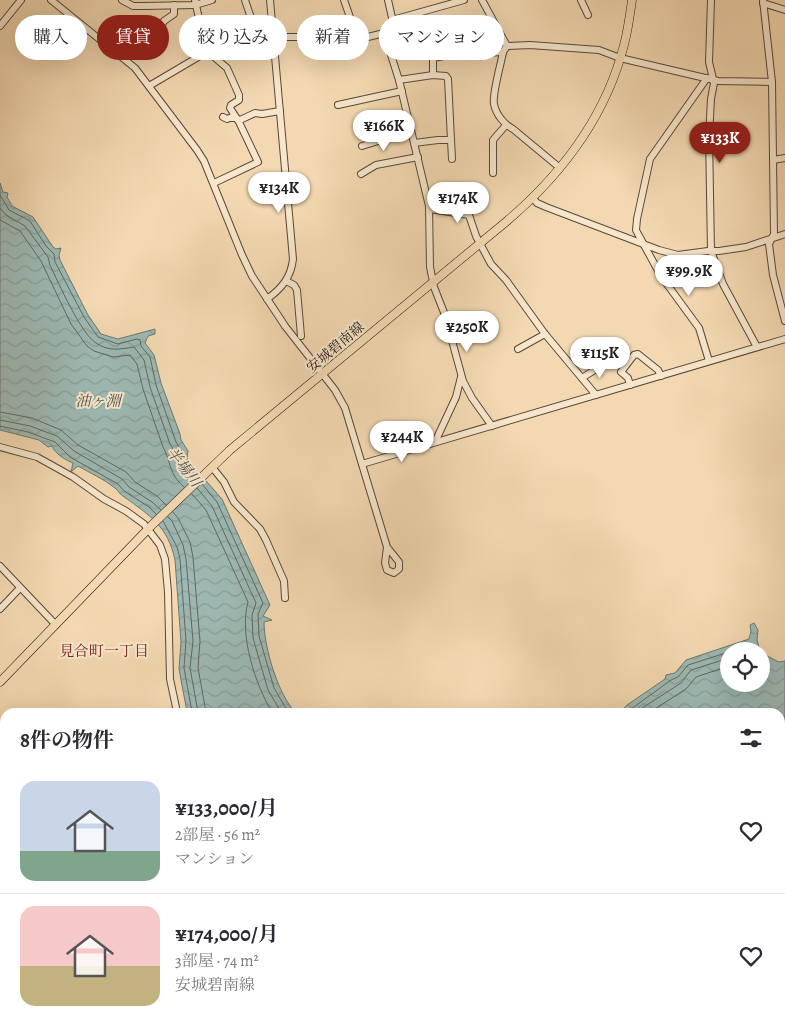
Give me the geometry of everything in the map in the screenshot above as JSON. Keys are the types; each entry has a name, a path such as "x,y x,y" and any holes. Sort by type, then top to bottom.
{"main road":[{"name":"安城碧南線","path":"0,682 212,467 250,433 533,198 560,168 592,123 607,92 620,58 627,33 632,0"}],"street":[{"path":"0,26 21,0"},
{"path":"51,0 97,38"},
{"path":"122,0 133,6 174,6 212,0"},
{"path":"245,0 250,15"},
{"path":"270,0 272,15"},
{"path":"344,0 349,15"},
{"path":"388,0 391,15"},
{"path":"434,0 436,8"},
{"path":"410,15 464,0"},
{"path":"482,0 505,49 493,102 495,108 506,125 560,168"},
{"path":"581,0 588,15"},
{"path":"711,0 709,62 712,251 723,284 757,347"},
{"path":"785,10 763,2 772,82 774,234 769,244 773,275 785,321"},
{"path":"169,18 174,14 174,6"},
{"path":"433,75 433,58 466,52 483,53 530,45 599,50 620,58 710,79 772,82"},
{"path":"124,60 134,68 201,154 245,260 266,299 335,390 345,408 387,546"},
{"path":"148,86 190,60"},
{"path":"214,183 258,162 239,122 230,108 231,105 239,100 239,95 227,68 216,60"},
{"path":"266,299 278,291 286,281 292,271 293,260 276,60"},
{"path":"393,60 402,91 430,209 430,267 433,282 469,394 492,426"},
{"path":"399,80 433,75 446,76 448,79 452,159"},
{"path":"709,361 699,328 661,276 636,230 650,160 710,79"},
{"path":"338,105 402,91"},
{"path":"223,117 236,119 280,110"},
{"path":"493,173 493,140 506,125"},
{"path":"362,146 411,132"},
{"path":"414,143 451,140"},
{"path":"361,174 376,165 418,157"},
{"path":"773,160 785,158"},
{"path":"533,198 546,207 678,255 746,247 785,234"},
{"path":"430,209 469,215 476,236 491,264 506,280 545,334 596,395"},
{"path":"286,281 294,285 297,290 301,336"},
{"path":"518,349 545,334"},
{"path":"362,464 785,339"},
{"path":"630,385 628,378 621,372 634,355 638,354 658,370 661,376"},
{"path":"582,378 607,362"},
{"path":"435,442 456,397 461,374"},
{"path":"0,447 37,457 47,462 73,477 104,499 126,510 150,528 160,545 165,559 168,592 170,678 176,708"},
{"path":"212,467 224,482 234,502 260,529 284,581 285,598"},
{"path":"0,566 56,625"},
{"path":"0,609 20,588"}],"water":[{"name":"油ヶ淵","path":"0,183 3,192 8,193 7,197 12,206 33,217 53,247 56,249 61,248 60,260 88,315 101,334 118,339 155,329 155,334 148,336 145,343 154,355 161,383 181,440 188,451 189,467 207,482 222,499 270,605 263,616 272,620 264,622 266,644 273,670 283,694 292,708 186,708 179,669 181,642 175,560 168,538 156,522 106,482 78,466 71,472 73,463 64,459 52,446 48,447 39,440 0,430"},
{"path":"754,623 758,630 758,642 740,642 749,639 750,625"},
{"path":"720,649 720,692 770,692 770,658 779,662 785,661 785,708 624,708 665,679 666,675 675,673 686,660"}],"district":[{"name":"見合町一丁目","path":"104,651"}],"water label":[{"name":"半場川","path":"184,467"}]}
